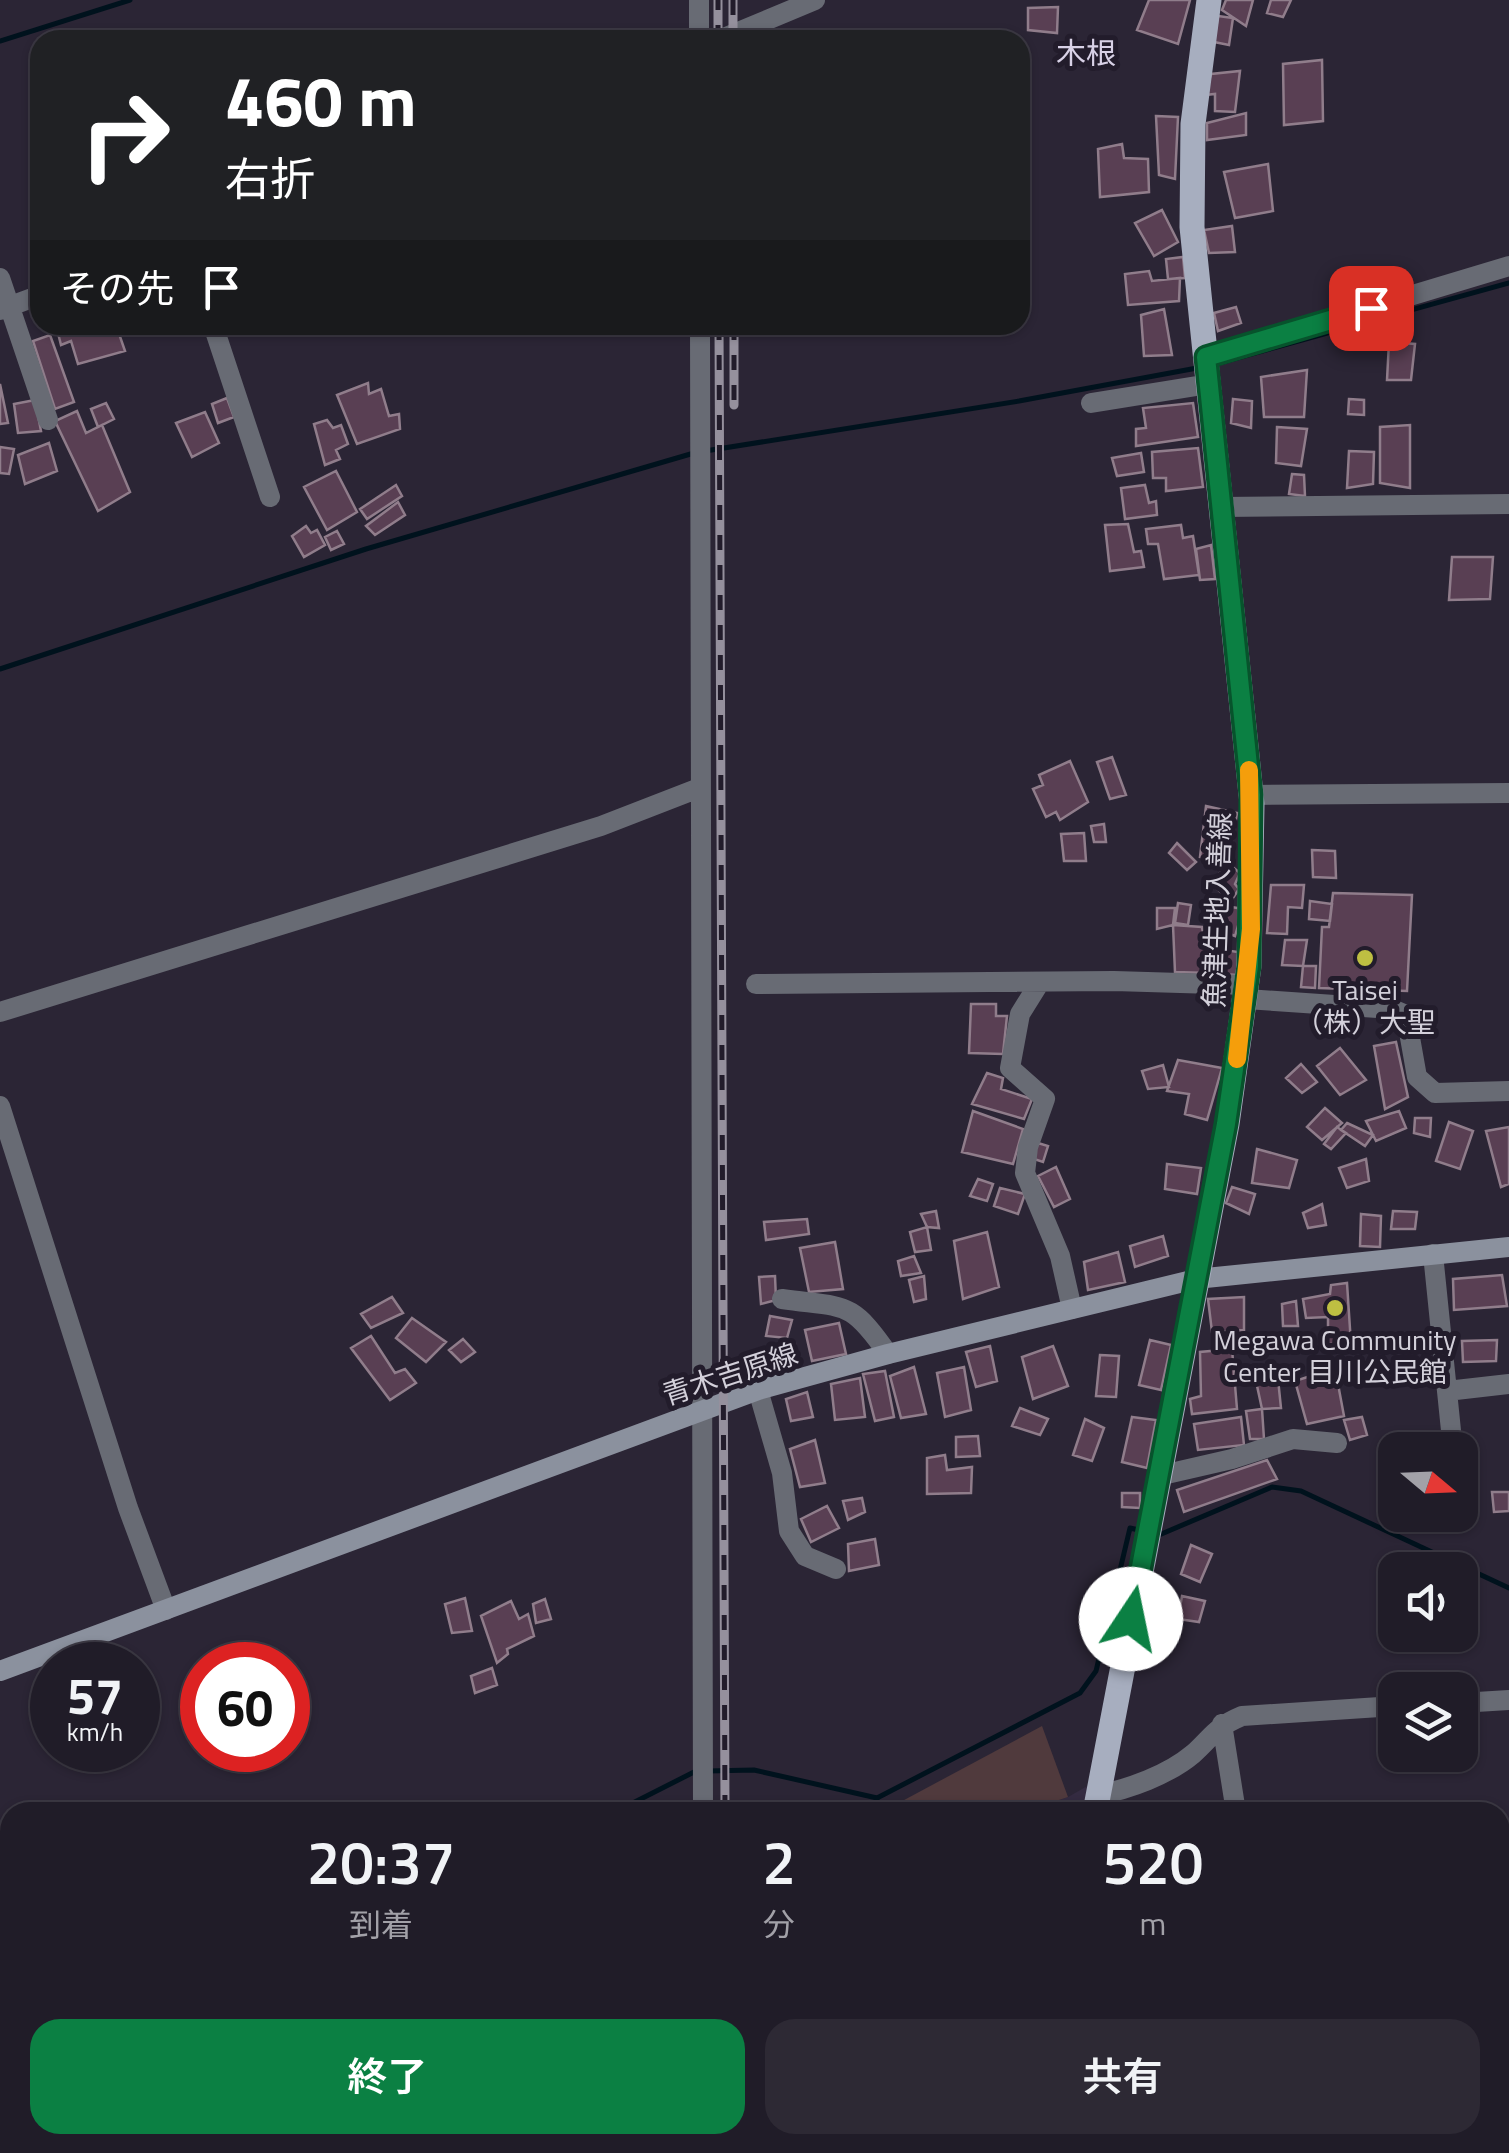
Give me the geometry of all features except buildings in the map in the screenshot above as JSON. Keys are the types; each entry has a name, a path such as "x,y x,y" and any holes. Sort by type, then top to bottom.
{"main road":[{"name":"魚津生地入善線","path":"1096,1802 1226,1124 1247,992 1251,929 1251,795 1192,227 1194,106 1209,0"},
{"name":"青木吉原線","path":"0,1671 758,1390 1196,1279 1509,1247"}],"street":[{"path":"699,0 699,30"},
{"path":"743,30 815,0"},
{"path":"1206,357 1509,266"},
{"path":"0,278 4,308 48,420"},
{"path":"4,308 30,299"},
{"path":"215,335 270,498"},
{"path":"700,335 703,1802"},
{"path":"1091,403 1209,384"},
{"path":"1222,507 1509,504"},
{"path":"0,1012 602,826 699,788"},
{"path":"1251,795 1509,794"},
{"path":"1040,982 1020,1014 1010,1068 1045,1099 1028,1147 1025,1173 1060,1256 1072,1309"},
{"path":"756,984 1040,982 1247,992 1392,1009 1406,1015 1417,1077 1435,1092 1509,1091"},
{"path":"0,1106 128,1508 166,1610"},
{"path":"1433,1254 1451,1432"},
{"path":"782,1299 850,1309 864,1318 888,1354"},
{"path":"1447,1391 1509,1384"},
{"path":"758,1390 782,1473 789,1531 805,1556 836,1569"},
{"path":"1158,1476 1232,1459 1294,1439 1336,1443"},
{"path":"1478,1702 1509,1700"},
{"path":"1100,1802 1161,1774 1193,1754 1222,1724 1256,1714 1378,1707"},
{"path":"1222,1724 1234,1802"}],"shaded area":[{"path":"1042,1726 1068,1797 1053,1802 900,1802"},
{"path":"1089,1785 1086,1802 1053,1802"}],"waterway":[{"path":"35,30 130,0"},
{"path":"0,41 30,32"},
{"path":"1212,365 1509,283"},
{"path":"705,451 1197,368"},
{"path":"0,669 366,549 694,453"},
{"path":"1159,1535 1272,1487 1301,1491 1509,1588"},
{"path":"707,1771 754,1770 877,1798 1080,1693 1096,1671 1130,1528 1143,1531"},
{"path":"635,1802 696,1771"}],"railway":[{"path":"718,0 718,30"},
{"path":"733,0 733,30"},
{"path":"719,335 725,1802"},
{"path":"734,335 734,405"}],"slow traffic":[{"path":"1237,1059 1251,929 1249,770"}],"place":[{"name":"Taisei （株）大聖","path":"1365,958"},
{"name":"Megawa Community Center 目川公民館","path":"1335,1308"}],"district":[{"name":"木根","path":"1086,54"}],"route":[{"path":"1131,1619 1226,1124 1249,966 1251,795 1206,357 1371,308"}]}
